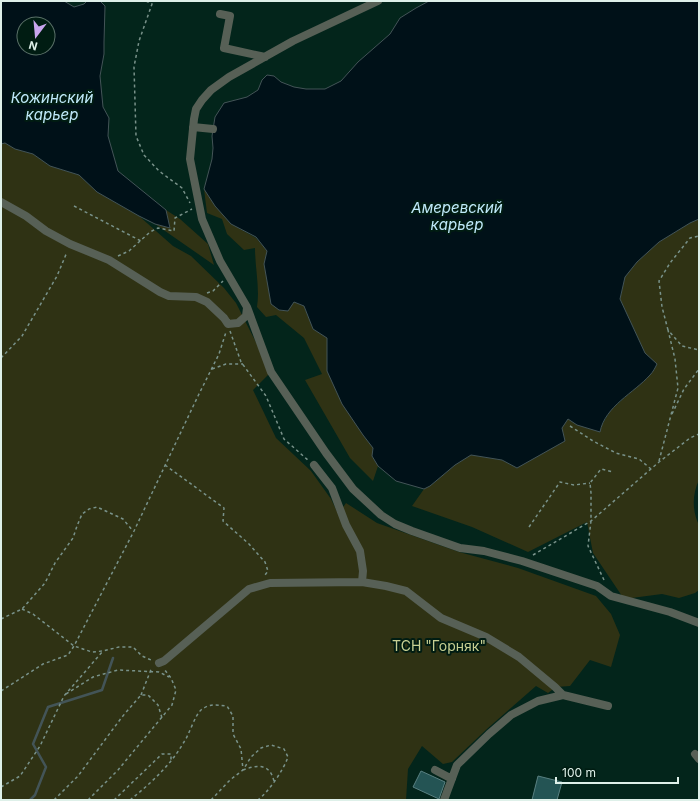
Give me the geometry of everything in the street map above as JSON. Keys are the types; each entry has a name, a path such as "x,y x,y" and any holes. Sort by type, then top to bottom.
{"street":[{"path":"378,1 293,41 229,77 211,90 196,109 190,159 202,219 220,261 247,307 271,372 330,459 353,489 381,515 395,524 460,548 484,551 522,561 597,586 611,596 670,612 699,623"},
{"path":"220,14 230,16 224,48 265,57"},
{"path":"193,127 213,129"},
{"path":"1,202 26,216 46,231 70,244 109,260 160,292 169,296 196,297 207,302 224,318 228,324 238,323 246,316 247,307"},
{"path":"314,465 332,488 346,525 360,551 363,571 362,582"},
{"path":"156,662 164,661 249,589 270,583 362,582 406,591 441,618 486,637 519,657 556,687 563,695"},
{"path":"444,800 457,765 511,715 538,701 563,695 608,706"},
{"path":"435,770 452,779"}],"path":[{"path":"109,260 129,251 150,232 158,228 174,232 175,218 193,208 182,188 159,171 144,155 136,136 134,67 139,41 152,4 146,1"},
{"path":"74,206 141,241"},
{"path":"659,462 678,388 675,359 662,307 659,281 670,263 690,238 699,236"},
{"path":"1,358 22,336 57,276 70,244"},
{"path":"196,297 213,290 229,276"},
{"path":"228,324 242,364 266,396 284,439 314,465"},
{"path":"1,690 42,664 68,654 74,646 134,531 212,369 219,354 228,324"},
{"path":"668,330 682,346 699,350"},
{"path":"212,369 226,364 242,364"},
{"path":"671,417 684,389 699,369"},
{"path":"570,426 593,441 616,453 639,459 651,469"},
{"path":"522,561 591,521 659,462 690,438 699,434"},
{"path":"165,465 224,508 223,521 249,544 265,562 268,571 264,576"},
{"path":"604,581 588,546 591,521 590,484 601,468 613,472"},
{"path":"529,526 560,482 574,485 590,484"},
{"path":"1,619 22,609 45,583 55,563 73,538 82,514 89,509 97,506 123,519 134,531"},
{"path":"22,609 33,614 74,646 92,652 119,647 133,647 142,656 156,662 171,678 176,690 172,705 162,718 118,770 88,800"},
{"path":"1,787 20,776 40,746 64,696 103,651"},
{"path":"54,800 78,776 122,717 141,695 150,671 156,662"},
{"path":"64,696 93,677 118,670 159,672 171,678"},
{"path":"141,695 148,695 158,706 162,718"},
{"path":"130,800 144,789 171,762 185,741 199,711 210,704 227,706 233,716 233,734 241,749 243,770"},
{"path":"243,770 252,757 261,748 271,745 284,749 288,757 286,762 265,794 258,800"},
{"path":"114,800 162,754 171,754 171,762"},
{"path":"211,800 230,780 243,770 254,766 264,767 270,771 274,781"}],"green space":[{"name":"ТСН \"Горняк\"","path":"5,143 15,149 33,154 50,166 79,175 97,192 139,216 173,246 191,256 224,288 236,303 271,372 253,390 276,438 311,471 331,499 342,522 341,510 346,503 377,523 459,552 518,568 596,596 611,614 620,635 611,667 590,660 570,686 556,687 548,693 536,686 452,762 443,764 422,746 408,769 406,800 1,800 1,144"},
{"path":"204,189 215,206 231,224 256,238 267,251 264,264 279,310 287,311 294,302 304,306 313,329 328,338 327,371 363,435 373,448 372,456 378,466 373,481 350,458 305,380 322,374 304,338 276,315 266,317 257,307 258,293 255,248 244,250 227,234 222,219 207,213"},
{"path":"166,210 180,219 208,244 214,265 155,224 170,228"},
{"path":"699,219 699,480 695,491 694,508 699,525 699,590 695,593 679,598 662,594 624,599 593,553 587,522 528,552 472,527 412,506 424,489 430,486 455,465 471,455 502,460 517,468 561,428 568,419 577,425 602,425 610,411 650,374 645,353 620,299 625,277 637,262 659,242"}],"water":[{"name":"Кожинский карьер","path":"1,1 64,1 74,7 84,4 87,1 100,1 105,6 104,54 100,76 103,107 109,118 108,136 118,171 166,210 170,228 155,224 97,192 79,175 50,166 33,154 15,149 5,143 1,144"},
{"name":"Амеревский карьер","path":"429,1 699,1 699,219 659,242 637,262 625,277 620,299 645,353 657,364 652,373 643,382 614,407 603,423 600,432 577,425 568,419 562,428 565,441 517,468 502,460 471,455 455,465 430,486 424,489 396,481 378,466 372,456 373,448 342,404 327,371 327,338 313,329 304,306 294,302 288,311 279,310 271,304 264,264 267,251 256,237 231,224 215,206 204,189 212,159 212,136 215,117 224,103 247,97 258,90 262,80 267,75 274,76 281,82 294,87 306,89 325,89 341,81 358,62 390,34 400,18"}],"building":[{"path":"421,771 445,782 439,799 413,787"},
{"path":"538,776 562,782 557,800 532,800"}],"waterway":[{"path":"30,800 35,795 46,767 33,744 48,707 102,690 113,658"}]}
